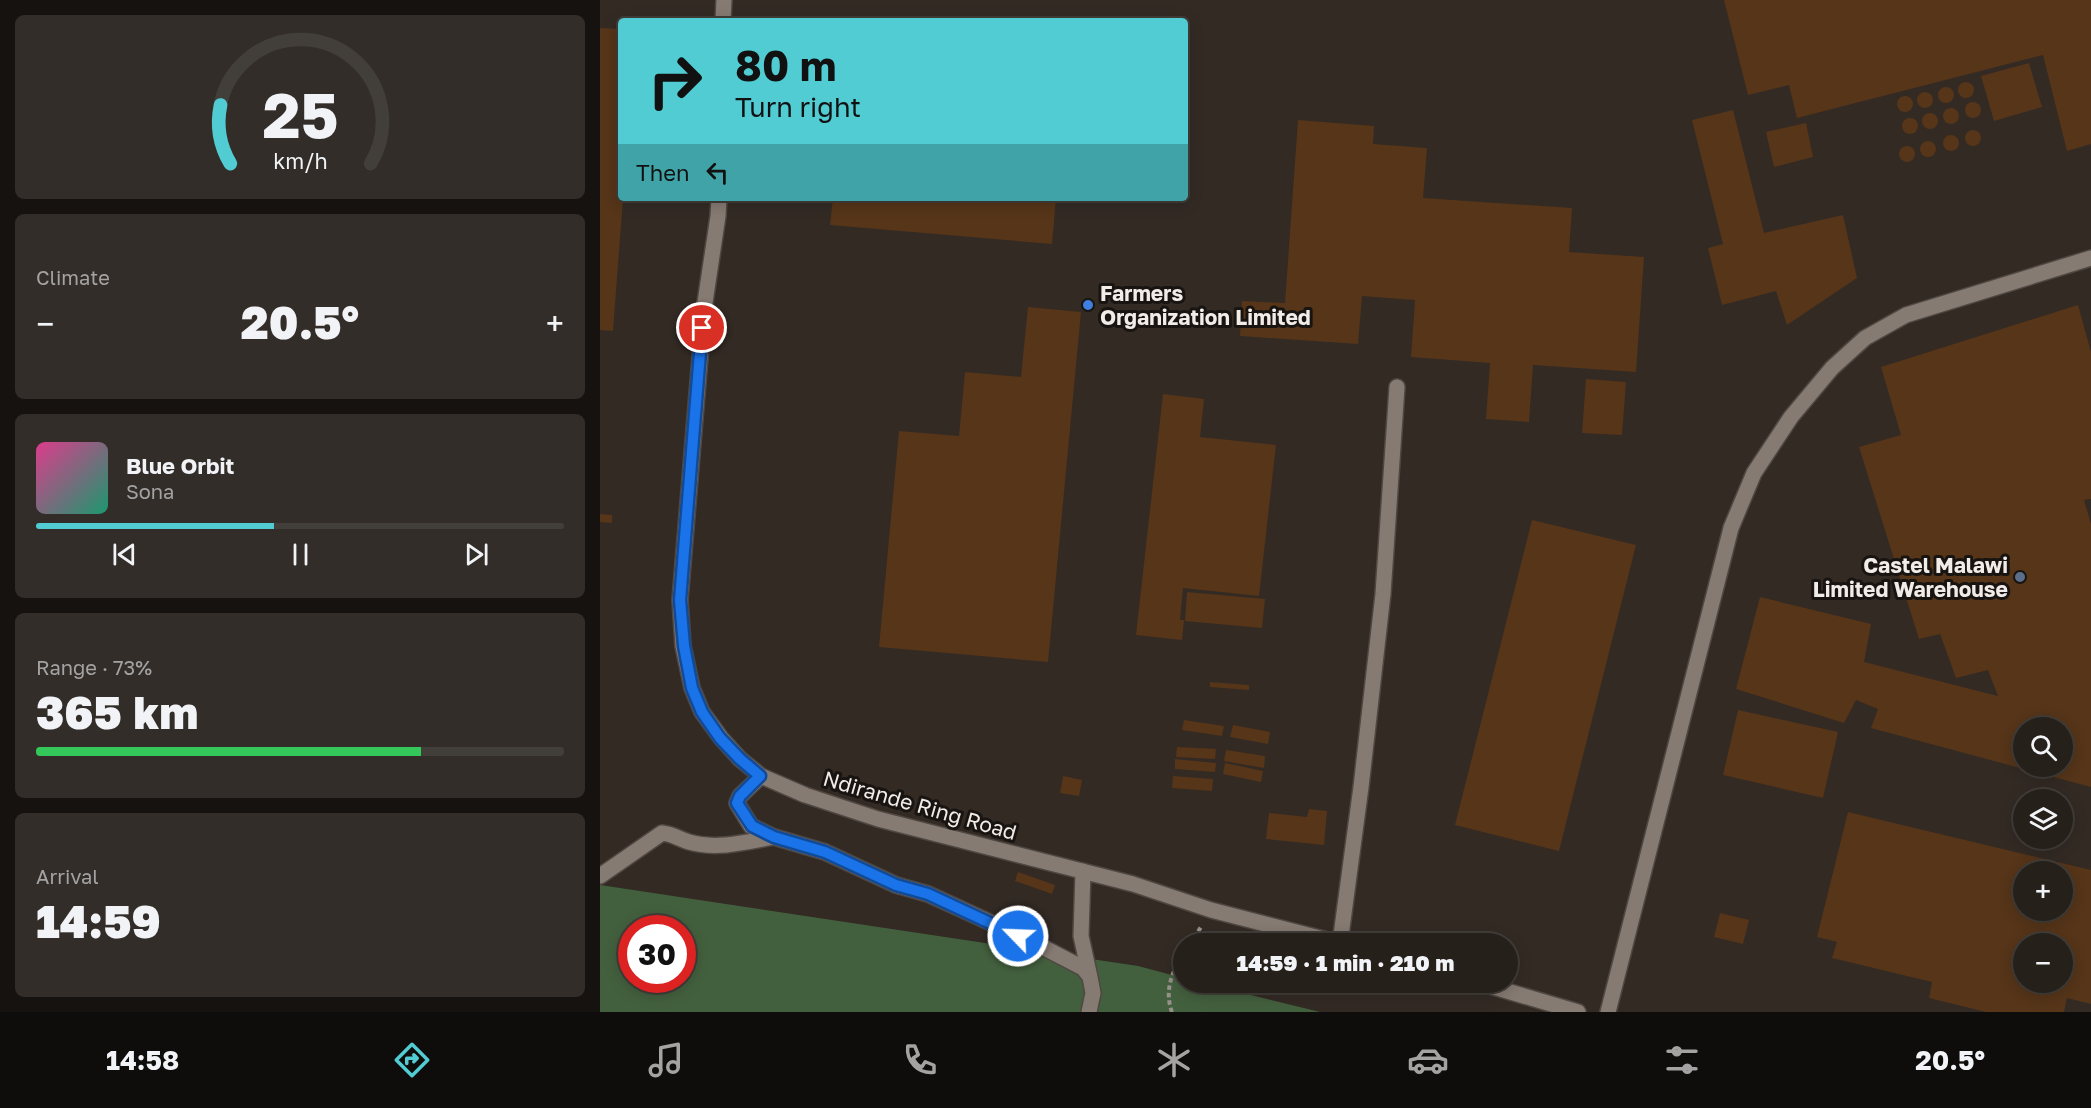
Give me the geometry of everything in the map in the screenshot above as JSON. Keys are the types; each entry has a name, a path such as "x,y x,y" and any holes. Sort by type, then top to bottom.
{"street":[{"path":"723,0 723,18"},
{"name":"Ndirande Ring Road","path":"719,201 704,309 680,600 692,688 702,712 720,738 760,776 805,795 878,819 1133,884 1211,910 1302,933"},
{"path":"1608,1012 1731,528 1754,473 1791,417 1832,368 1865,338 1906,315 2091,258"},
{"path":"1343,933 1383,594 1397,387"},
{"path":"760,776 740,796 737,803 752,826 774,837 825,852 896,885 928,894 1033,942 1083,968 1090,977"},
{"path":"600,876 662,832 674,834 689,842 715,844 740,844 774,837"},
{"path":"1083,871 1081,936 1093,993 1089,1012"},
{"path":"1514,993 1578,1012"}],"path":[{"path":"1173,974 1169,986 1169,1003 1173,1012"}],"green space":[{"path":"600,885 1138,966 1173,975 1173,993 1243,993 1320,1012 600,1012"}],"building":[{"path":"1724,0 2091,0 2091,144 2067,151 2043,55 1797,118 1789,85 1748,95"},
{"path":"600,28 618,29 618,201 623,201 613,331 600,330"},
{"path":"2029,63 2042,107 1994,121 1981,76"},
{"path":"1963,82 1969,82 1974,90 1972,96 1963,98 1958,93 1958,87"},
{"path":"1943,87 1949,87 1954,95 1952,101 1943,103 1938,98 1938,92"},
{"path":"1922,92 1928,92 1933,100 1931,106 1922,108 1917,103 1917,97"},
{"path":"1902,96 1908,96 1913,104 1911,110 1902,112 1897,107 1897,101"},
{"path":"1970,102 1976,102 1981,110 1979,116 1970,118 1965,113 1965,107"},
{"path":"1948,108 1954,108 1959,116 1957,122 1948,124 1943,119 1943,113"},
{"path":"1733,110 1764,233 1843,215 1857,278 1787,325 1776,291 1722,305 1708,248 1723,244 1692,120"},
{"path":"1927,113 1933,113 1938,121 1936,127 1927,129 1922,124 1922,118"},
{"path":"1907,118 1913,118 1918,126 1916,132 1907,134 1902,129 1902,123"},
{"path":"1298,120 1374,126 1373,144 1427,148 1423,198 1572,208 1569,252 1644,257 1636,372 1533,365 1529,422 1486,419 1490,363 1411,357 1415,300 1362,296 1358,344 1240,336 1242,301 1285,303"},
{"path":"1806,123 1813,157 1774,167 1766,132"},
{"path":"1970,130 1976,130 1981,138 1979,144 1970,146 1965,141 1965,135"},
{"path":"1948,135 1954,135 1959,143 1957,149 1948,151 1943,146 1943,140"},
{"path":"1925,141 1931,141 1936,149 1934,155 1925,157 1920,152 1920,146"},
{"path":"1904,146 1910,146 1915,154 1913,160 1904,162 1899,157 1899,151"},
{"path":"833,201 1056,201 1052,244 830,225"},
{"path":"2078,305 2091,352 2091,499 2084,500 2091,524 2091,787 2054,777 2073,777 2073,717 2013,717 2013,766 1871,728 1878,709 1856,700 1844,723 1736,689 1760,597 1871,624 1864,662 1998,696 1988,670 1956,678 1940,634 1919,639 1859,447 1901,435 1881,367"},
{"path":"1028,307 1081,312 1048,662 879,647 899,431 959,436 965,372 1021,377"},
{"path":"1586,379 1626,382 1622,435 1582,433"},
{"path":"1163,394 1204,399 1200,437 1276,445 1259,596 1183,588 1180,620 1184,620 1182,640 1136,635"},
{"path":"600,514 612,515 612,523 600,522"},
{"path":"1532,520 1636,545 1559,851 1455,825"},
{"path":"1187,592 1265,599 1262,628 1185,621"},
{"path":"1210,682 1249,685 1249,690 1210,687"},
{"path":"1738,710 1838,732 1823,798 1723,775"},
{"path":"1184,720 1224,726 1222,736 1182,730"},
{"path":"1233,725 1270,732 1268,744 1230,737"},
{"path":"1177,747 1216,749 1215,759 1176,757"},
{"path":"1226,750 1265,756 1264,768 1224,761"},
{"path":"1175,759 1216,763 1215,772 1175,769"},
{"path":"1225,763 1263,771 1261,782 1223,774"},
{"path":"1063,776 1082,780 1079,796 1060,793"},
{"path":"1173,776 1213,779 1212,791 1172,788"},
{"path":"1309,809 1327,811 1324,845 1266,839 1269,813 1307,817"},
{"path":"1848,812 2053,861 2013,861 2013,921 2073,921 2073,866 2091,870 2091,1004 2067,998 2064,1012 1986,1012 1929,998 1932,982 1832,958 1837,942 1817,937"},
{"path":"1018,872 1055,885 1052,894 1015,881"},
{"path":"1720,913 1749,920 1743,944 1714,937"}],"place":[{"name":"Farmers Organization Limited","path":"1088,305"},
{"name":"Castel Malawi Limited Warehouse","path":"2020,577"}],"route":[{"path":"702,328 680,600 684,646 692,688 702,712 720,738 760,776 740,796 737,803 752,826 774,837 825,852 896,885 928,894 1018,936"}]}
